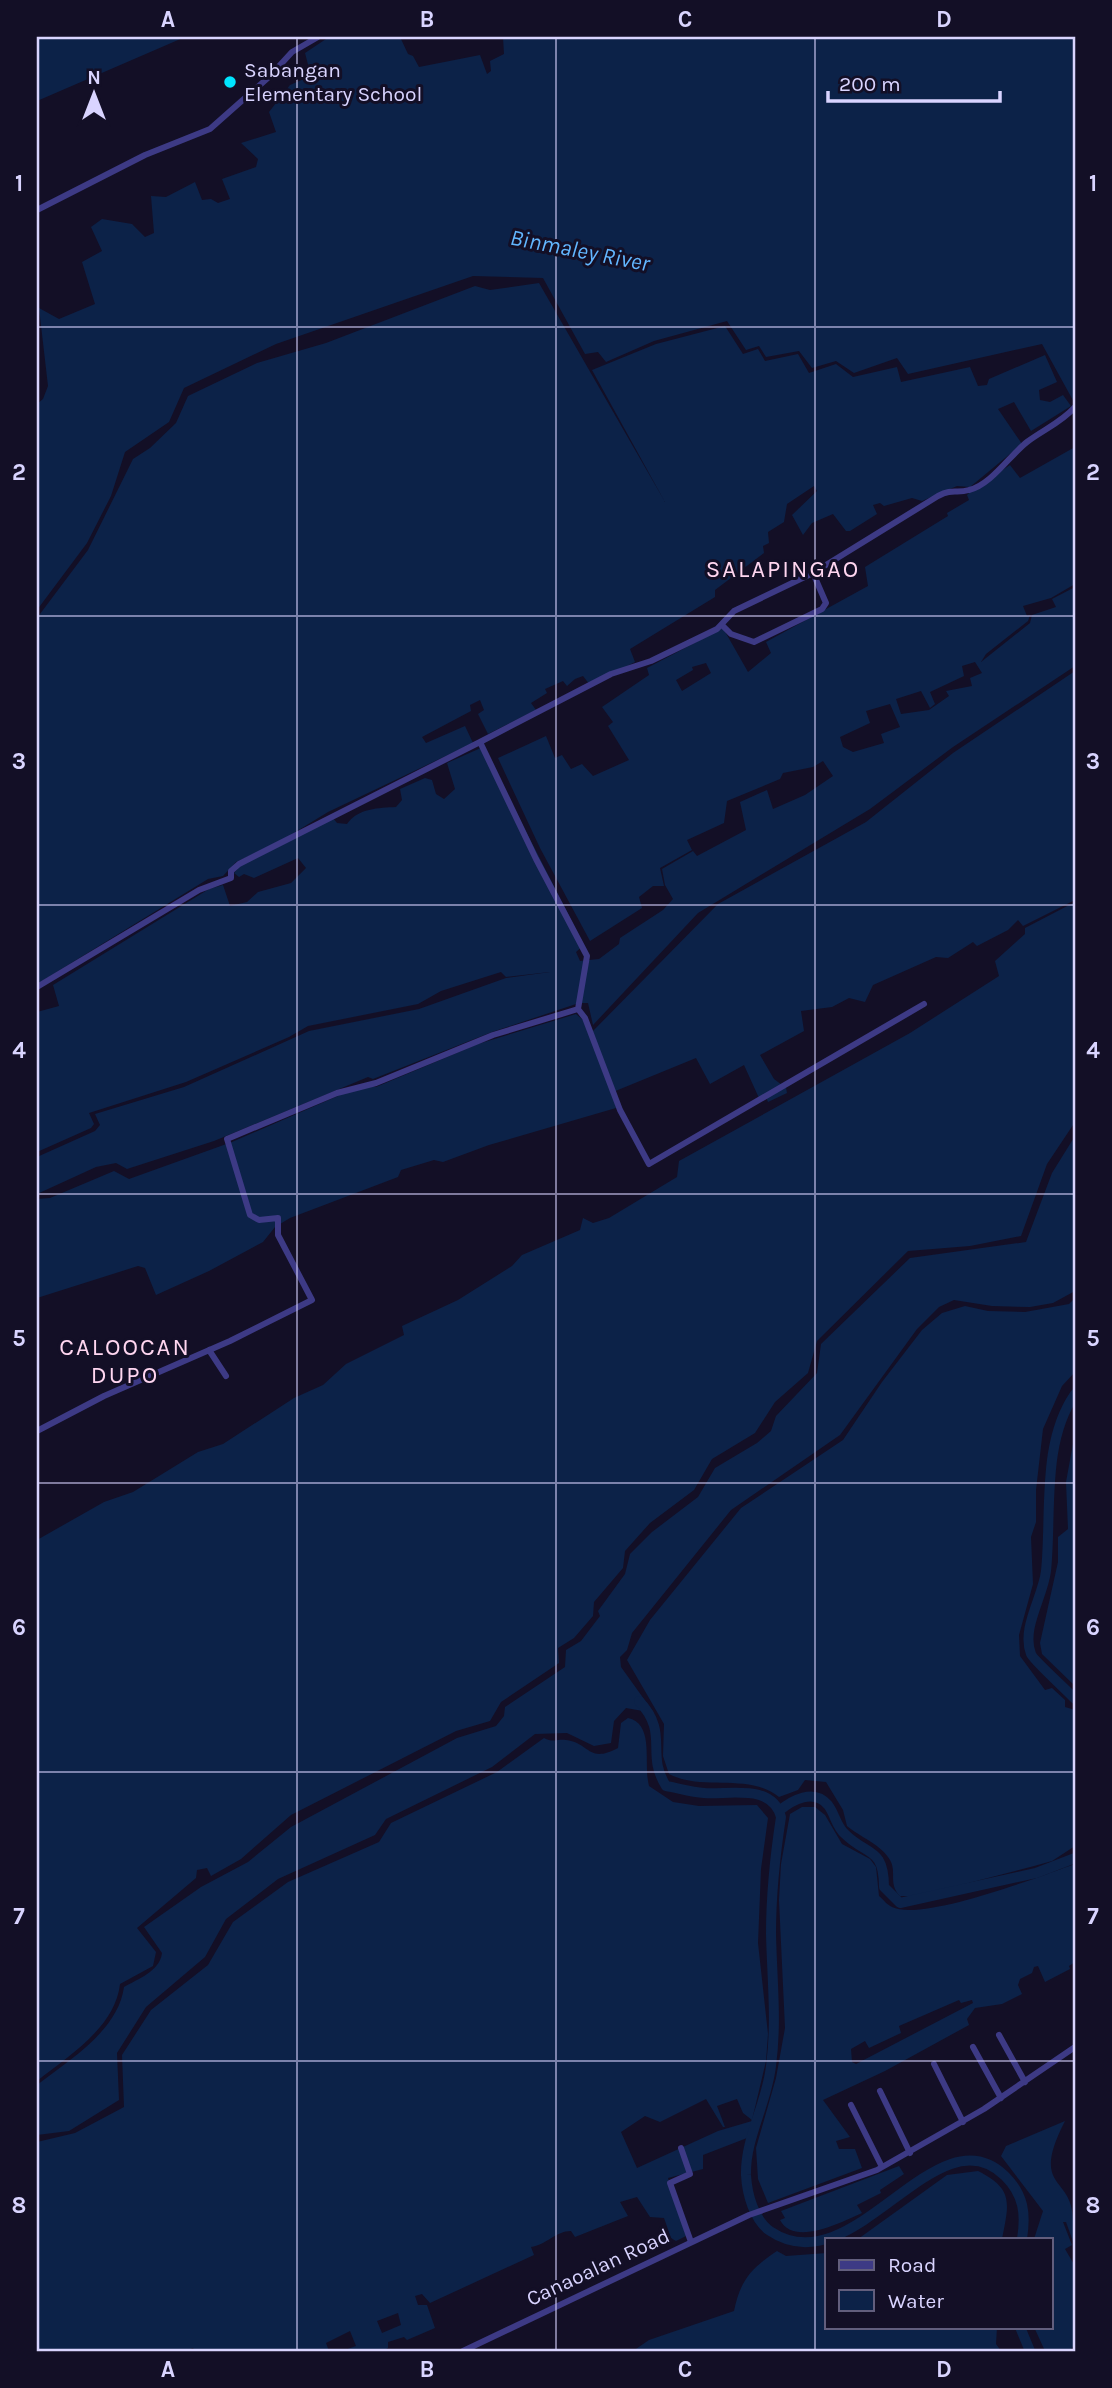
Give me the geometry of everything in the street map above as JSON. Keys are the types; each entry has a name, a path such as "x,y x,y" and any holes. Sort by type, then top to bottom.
{"street":[{"path":"37,210 145,155 210,129 270,76 292,52 318,37"},
{"path":"37,987 199,890 231,878 230,871 239,864 611,674 651,662 722,625 734,611 813,573 937,496 953,489 969,490 1009,463 1025,444 1075,407"},
{"path":"722,625 731,634 754,642 822,609 826,603 813,573"},
{"path":"481,742 587,959 579,1007 586,1018 620,1110 649,1164 924,1004"},
{"path":"37,1431 104,1396 209,1350 312,1299 281,1243 278,1218 255,1220 250,1215 227,1139 337,1093 376,1083 493,1035 579,1007"},
{"path":"209,1350 226,1376"},
{"path":"999,2035 1025,2082"},
{"path":"973,2047 1001,2098"},
{"name":"Canaoalan Road","path":"463,2351 749,2215 882,2167 963,2122 1075,2047"},
{"path":"934,2064 963,2122"},
{"path":"880,2091 910,2153"},
{"path":"851,2105 882,2167"},
{"path":"681,2147 690,2174 670,2183 691,2242"}],"water":[{"path":"37,37 185,37 37,101"},
{"name":"Binmaley River","path":"329,37 400,37 408,54 413,56 419,67 480,55 487,74 491,71 490,61 504,54 503,37 1075,37 1075,404 1042,344 908,374 897,358 854,373 836,361 812,368 799,351 766,357 759,346 746,350 727,321 654,341 606,362 598,352 585,354 543,278 473,276 276,344 184,388 169,422 125,452 111,496 87,543 37,610 37,404 43,399 48,386 39,308 59,319 95,304 82,262 102,251 91,227 102,219 132,224 145,237 154,233 151,196 166,197 195,182 202,200 211,199 218,203 230,199 222,179 256,167 258,159 241,143 276,132 269,112 290,85 311,76 305,53"},
{"path":"539,283 665,502 592,370 656,344 725,326 743,354 758,349 765,361 798,354 809,373 836,364 853,377 897,367 901,382 970,367 978,386 987,385 989,379 1045,355 1057,382 1039,390 1040,400 1050,402 1063,395 1071,406 1031,431 1014,402 998,409 1022,444 970,487 957,486 922,501 912,498 884,506 880,503 873,505 877,514 850,531 846,531 833,514 812,523 803,535 792,515 817,491 814,486 787,504 784,522 768,532 769,543 763,546 764,553 715,590 715,597 630,649 635,662 590,685 583,676 567,686 563,681 545,689 547,693 531,703 536,710 488,734 478,714 484,710 480,700 470,705 471,711 422,737 426,743 465,726 473,743 328,812 279,842 236,862 223,876 208,879 37,984 37,618 88,550 133,459 150,448 176,423 188,396 257,363 326,343 475,286 490,290"},
{"path":"1075,447 1075,584 1051,598 1023,606 1027,616 1030,615 1028,621 986,654 981,662 1030,623 1032,615 1056,607 1052,599 1075,587 1075,666 953,747 870,809 698,913 593,1025 588,1003 579,1003 492,1032 373,1079 368,1077 214,1141 127,1169 116,1163 96,1167 37,1194 37,1157 95,1131 100,1125 95,1114 184,1087 309,1031 419,1009 506,978 550,972 506,977 501,972 441,991 418,1004 308,1026 186,1082 89,1113 94,1124 91,1128 37,1152 37,1012 59,1006 53,985 209,889 223,885 230,906 247,902 258,892 291,883 306,868 298,858 254,878 244,874 239,877 234,873 241,865 333,818 337,823 347,824 363,812 396,807 402,800 400,789 425,778 432,780 436,794 444,799 455,789 447,763 483,747 584,945 576,952 580,961 599,959 619,944 620,938 663,910 673,899 665,885 662,869 693,851 697,856 746,830 740,802 767,790 773,809 805,795 833,776 823,761 813,767 783,773 780,779 727,801 724,823 687,840 692,850 660,868 664,886 653,886 639,897 642,908 590,941 540,848 498,758 546,736 555,758 562,755 571,769 582,764 593,776 629,760 608,726 613,722 602,707 649,675 647,668 723,628 748,672 771,653 766,642 868,586 865,567 948,516 947,513 969,500 967,495 970,492 1010,465 1020,478","holes":["975,662 982,673 970,678 972,686 946,691 949,696 929,710 901,714 896,699 921,691 930,708 935,704 930,692 964,676 962,666","706,663 711,673 682,691 676,680 693,670 692,667","890,704 900,727 881,734 884,743 853,752 843,747 840,737 870,723 866,711"]},
{"path":"1075,671 1075,900 1023,926 1018,920 1008,930 977,946 973,942 948,958 936,957 873,985 865,1002 849,998 832,1007 801,1011 804,1031 760,1055 774,1079 786,1088 787,1093 768,1102 765,1095 759,1098 744,1065 710,1084 696,1058 613,1092 616,1108 489,1145 443,1162 434,1160 401,1170 398,1177 290,1218 275,1227 263,1242 156,1295 145,1268 138,1266 37,1298 37,1199 50,1198 114,1171 129,1179 232,1142 363,1085 376,1087 478,1044 576,1014 583,1020 590,1034 718,904 866,822 953,753"},
{"path":"1075,902 1075,1122 1047,1164 1021,1236 970,1246 908,1251 817,1341 808,1373 775,1402 755,1433 712,1459 694,1490 650,1523 625,1551 623,1568 594,1602 593,1616 574,1638 558,1648 559,1663 501,1702 490,1721 456,1731 291,1815 241,1859 211,1876 207,1868 197,1870 196,1878 137,1928 156,1952 153,1966 120,1984 116,2000 100,2027 76,2051 37,2081 37,1540 104,1502 133,1492 198,1452 223,1444 294,1398 323,1385 346,1364 404,1335 402,1326 458,1300 512,1266 522,1255 580,1230 583,1218 593,1223 609,1218 677,1177 679,1161 910,1033 999,976 995,961 1025,934 1025,928"},
{"path":"1075,1136 1075,1291 1053,1303 1030,1307 992,1306 954,1300 939,1307 917,1329 840,1435 731,1510 632,1633 627,1650 620,1657 621,1667 654,1713 626,1708 614,1721 611,1743 594,1746 567,1733 535,1734 492,1767 386,1819 375,1835 278,1879 226,1919 205,1957 146,2007 117,2053 119,2100 69,2131 37,2135 37,2085 77,2055 102,2031 120,2003 124,1987 148,1974 157,1965 162,1953 144,1927 201,1887 248,1862 291,1827 457,1738 496,1726 504,1716 505,1707 565,1667 566,1650 581,1641 600,1616 598,1611 625,1574 630,1554 652,1532 698,1497 715,1468 757,1443 771,1431 776,1416 817,1373 821,1344 910,1258 1026,1242 1052,1173"},
{"path":"1075,1298 1075,1372 1062,1386 1043,1429 1036,1490 1036,1522 1031,1537 1033,1584 1019,1635 1020,1656 1045,1690 1052,1688 1065,1700 1065,1707 1075,1710 1075,1846 1052,1861 918,1896 900,1896 894,1887 890,1860 876,1846 847,1826 843,1810 826,1782 805,1780 798,1790 779,1797 753,1785 696,1782 669,1774 663,1756 664,1724 627,1660 650,1620 741,1508 843,1440 882,1382 922,1330 942,1313 965,1306 988,1311 1025,1312 1069,1304"},
{"path":"1075,1433 1075,1686 1042,1654 1040,1643 1058,1562 1058,1537 1068,1529 1066,1482"},
{"path":"628,1718 642,1728 649,1786 673,1802 699,1806 757,1805 768,1818 761,1869 758,1943 768,2034 766,2061 752,2120 743,2113 737,2099 717,2106 723,2127 706,2099 660,2122 645,2116 621,2132 637,2168 718,2131 752,2121 747,2138 703,2155 703,2169 668,2178 686,2236 676,2241 671,2238 664,2218 650,2217 637,2197 620,2202 628,2216 575,2237 571,2231 561,2233 531,2247 534,2255 430,2303 422,2294 415,2296 418,2305 427,2305 435,2328 407,2340 404,2337 388,2342 388,2348 382,2351 342,2351 356,2346 350,2331 326,2343 329,2351 195,2351 193,2348 185,2351 37,2351 37,2142 75,2133 124,2107 122,2055 151,2010 208,1965 233,1922 288,1882 379,1842 391,1823 497,1772 544,1738 574,1742 601,1754 618,1748 621,1723","holes":["398,2313 401,2325 382,2333 377,2321"]},
{"path":"802,1807 815,1807 825,1815 842,1844 870,1859 876,1867 879,1896 892,1907 907,1910 982,1896 1075,1864 1075,1962 1069,1966 1070,1969 1045,1982 1038,1966 1034,1967 1032,1973 1020,1979 1018,1985 1022,1994 1002,2004 975,2008 967,2019 969,2025 885,2071 823,2100 850,2137 836,2141 839,2149 855,2149 862,2168 768,2203 758,2179 756,2148 776,2078 785,2028 779,1900 781,1864 790,1814","holes":["959,2000 961,2003 972,2000 973,2003 856,2064 852,2062 851,2049 865,2041 869,2048 901,2033 899,2026"]},
{"path":"1065,2121 1051,2160 1052,2171 1067,2195 1075,2221 1075,2247 1066,2222 1063,2222 1072,2245 1065,2249 1075,2266 1075,2343 1070,2351 1045,2351 1034,2328 1052,2328 1052,2238 1034,2238 1043,2211 1001,2156 1006,2146"},
{"path":"899,2166 904,2174 880,2190 881,2193 857,2205 862,2213 831,2226 807,2232 796,2232 787,2228 780,2220 785,2218 781,2211"},
{"path":"978,2171 998,2184 1006,2198 1007,2206 1002,2238 859,2238 947,2175"},
{"path":"777,2251 786,2256 825,2253 825,2328 997,2328 996,2344 1001,2351 633,2351 649,2340 734,2311 743,2283 760,2263"}],"waterway":[{"path":"1075,1394 1064,1413 1052,1457 1046,1571 1029,1634 1033,1657 1075,1699"},
{"path":"639,1701 653,1724 657,1763 666,1786 704,1793 759,1795 769,1799 781,1817 771,1919 773,2050 769,2080 752,2134 746,2175 752,2206 770,2231 801,2242 825,2238"},
{"path":"779,1811 803,1798 816,1797 822,1800 828,1805 842,1831 877,1858 881,1865 884,1887 900,1903 1036,1873 1075,1858"},
{"path":"826,2238 863,2221 922,2179 951,2164 979,2161 1005,2176 1016,2190 1022,2205 1022,2238"},
{"path":"1020,2328 1030,2351"}],"place":[{"name":"Sabangan Elementary School","path":"230,82"}],"district":[{"name":"SALAPINGAO","path":"783,569"},
{"name":"CALOOCAN DUPO","path":"125,1361"}]}
